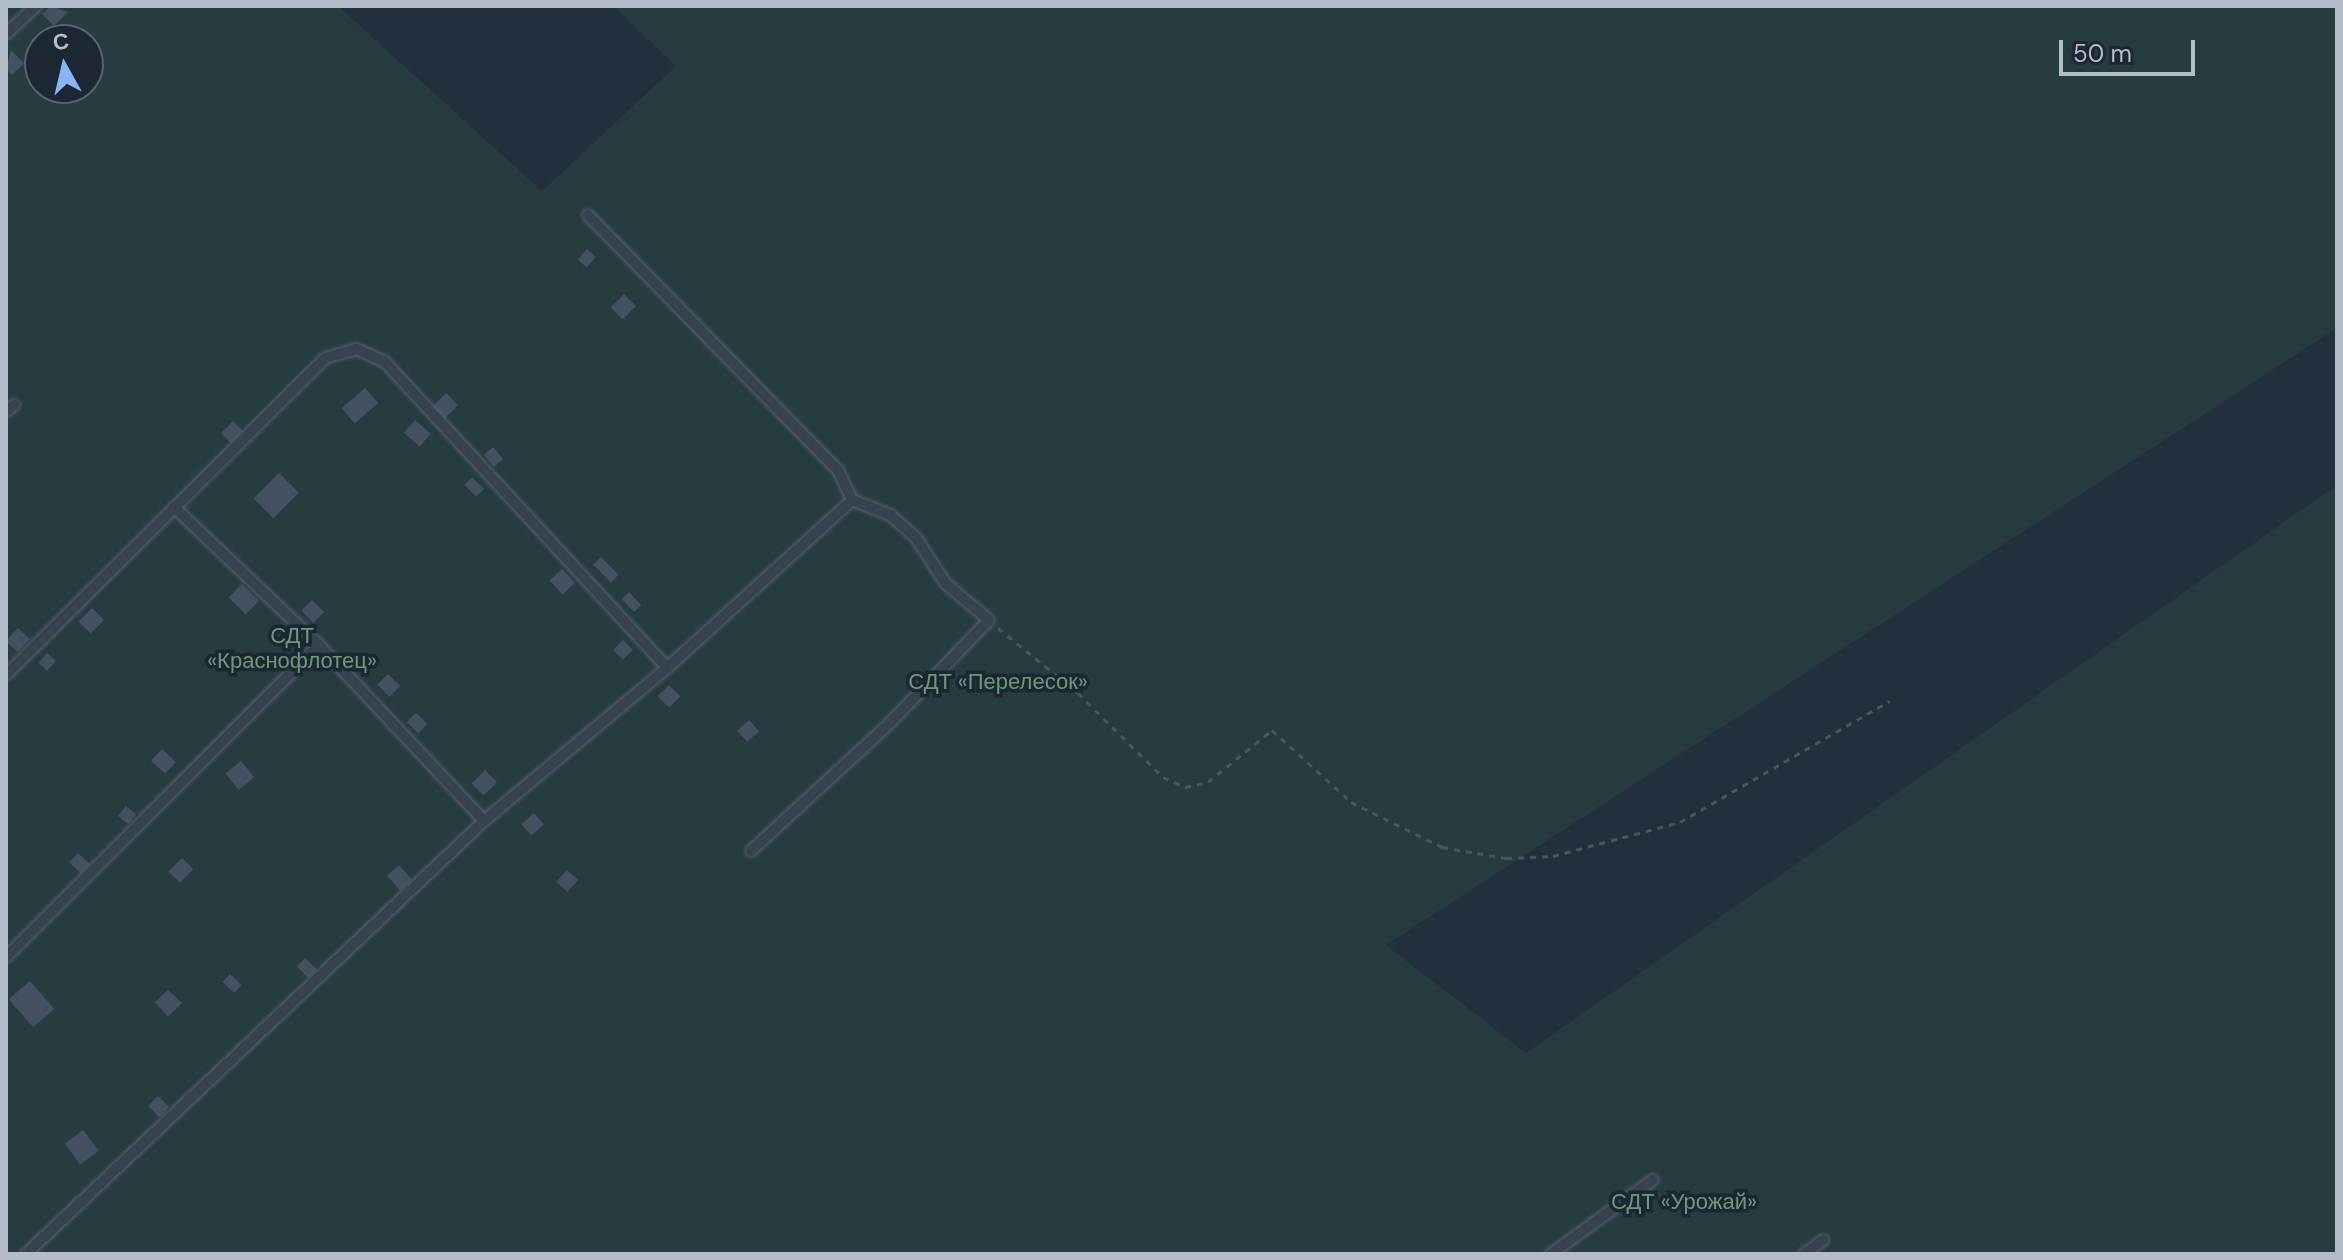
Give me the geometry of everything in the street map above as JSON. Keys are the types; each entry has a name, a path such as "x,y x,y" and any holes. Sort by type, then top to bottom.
{"lane":[{"path":"6,34 36,6"},
{"path":"588,215 838,470 852,500 890,515 916,538 946,584 989,620 890,723 751,851"},
{"path":"6,675 325,358 357,349 385,362 667,668"},
{"path":"27,1254 484,821 667,668 852,500"},
{"path":"174,507 319,645 484,821"},
{"path":"6,957 319,645"},
{"path":"1551,1254 1653,1180"},
{"path":"1804,1254 1823,1240"}],"path":[{"path":"989,620 1078,693 1163,777 1185,787 1208,782 1272,730 1363,809 1442,847 1506,858 1553,856 1680,822 1890,701"}],"green space":[{"path":"6,6 338,6 542,191 676,66 613,6 2337,6 2337,328 1386,945 1526,1053 2337,485 2337,1254 6,1254"}],"building":[{"path":"51,6 68,12 56,24 42,14"},
{"path":"11,50 24,63 12,75 6,69"},
{"path":"587,249 596,257 587,267 578,259"},
{"path":"624,294 636,306 623,319 611,307"},
{"path":"365,388 378,403 355,423 342,408"},
{"path":"446,393 458,405 445,418 433,406"},
{"path":"415,420 431,434 420,447 404,433"},
{"path":"233,421 243,431 231,443 221,433"},
{"path":"493,447 503,459 494,467 484,455"},
{"path":"279,473 299,493 273,518 254,498"},
{"path":"472,477 484,489 476,497 464,485"},
{"path":"601,557 619,575 611,582 593,565"},
{"path":"562,569 575,583 563,594 550,581"},
{"path":"242,584 259,601 246,614 229,597"},
{"path":"629,592 641,605 634,612 622,599"},
{"path":"312,600 324,612 313,623 301,611"},
{"path":"92,608 104,620 91,633 79,621"},
{"path":"18,628 30,639 17,652 6,641"},
{"path":"623,640 633,650 623,660 613,650"},
{"path":"47,653 56,661 47,671 38,663"},
{"path":"388,674 400,686 389,697 377,685"},
{"path":"669,685 680,696 669,708 658,696"},
{"path":"416,713 427,724 418,734 407,722"},
{"path":"749,720 759,731 747,742 737,731"},
{"path":"162,749 176,762 165,774 151,761"},
{"path":"241,761 254,777 239,790 225,774"},
{"path":"485,770 497,782 484,795 472,783"},
{"path":"126,806 136,814 128,824 118,816"},
{"path":"534,813 544,824 531,836 521,824"},
{"path":"78,853 90,864 81,873 69,863"},
{"path":"182,858 193,869 180,883 169,871"},
{"path":"399,865 412,880 400,891 387,875"},
{"path":"567,870 578,880 567,892 556,882"},
{"path":"305,958 317,969 309,978 297,967"},
{"path":"230,974 242,985 234,993 222,982"},
{"path":"30,981 54,1009 33,1027 9,999"},
{"path":"168,990 182,1003 168,1017 155,1002"},
{"path":"158,1096 169,1107 159,1117 148,1106"},
{"path":"83,1130 99,1151 80,1165 65,1144"}],"park label":[{"name":"СДТ «Краснофлотец»","path":"292,648"},
{"name":"СДТ «Перелесок»","path":"998,682"},
{"name":"СДТ «Урожай»","path":"1684,1202"}]}
